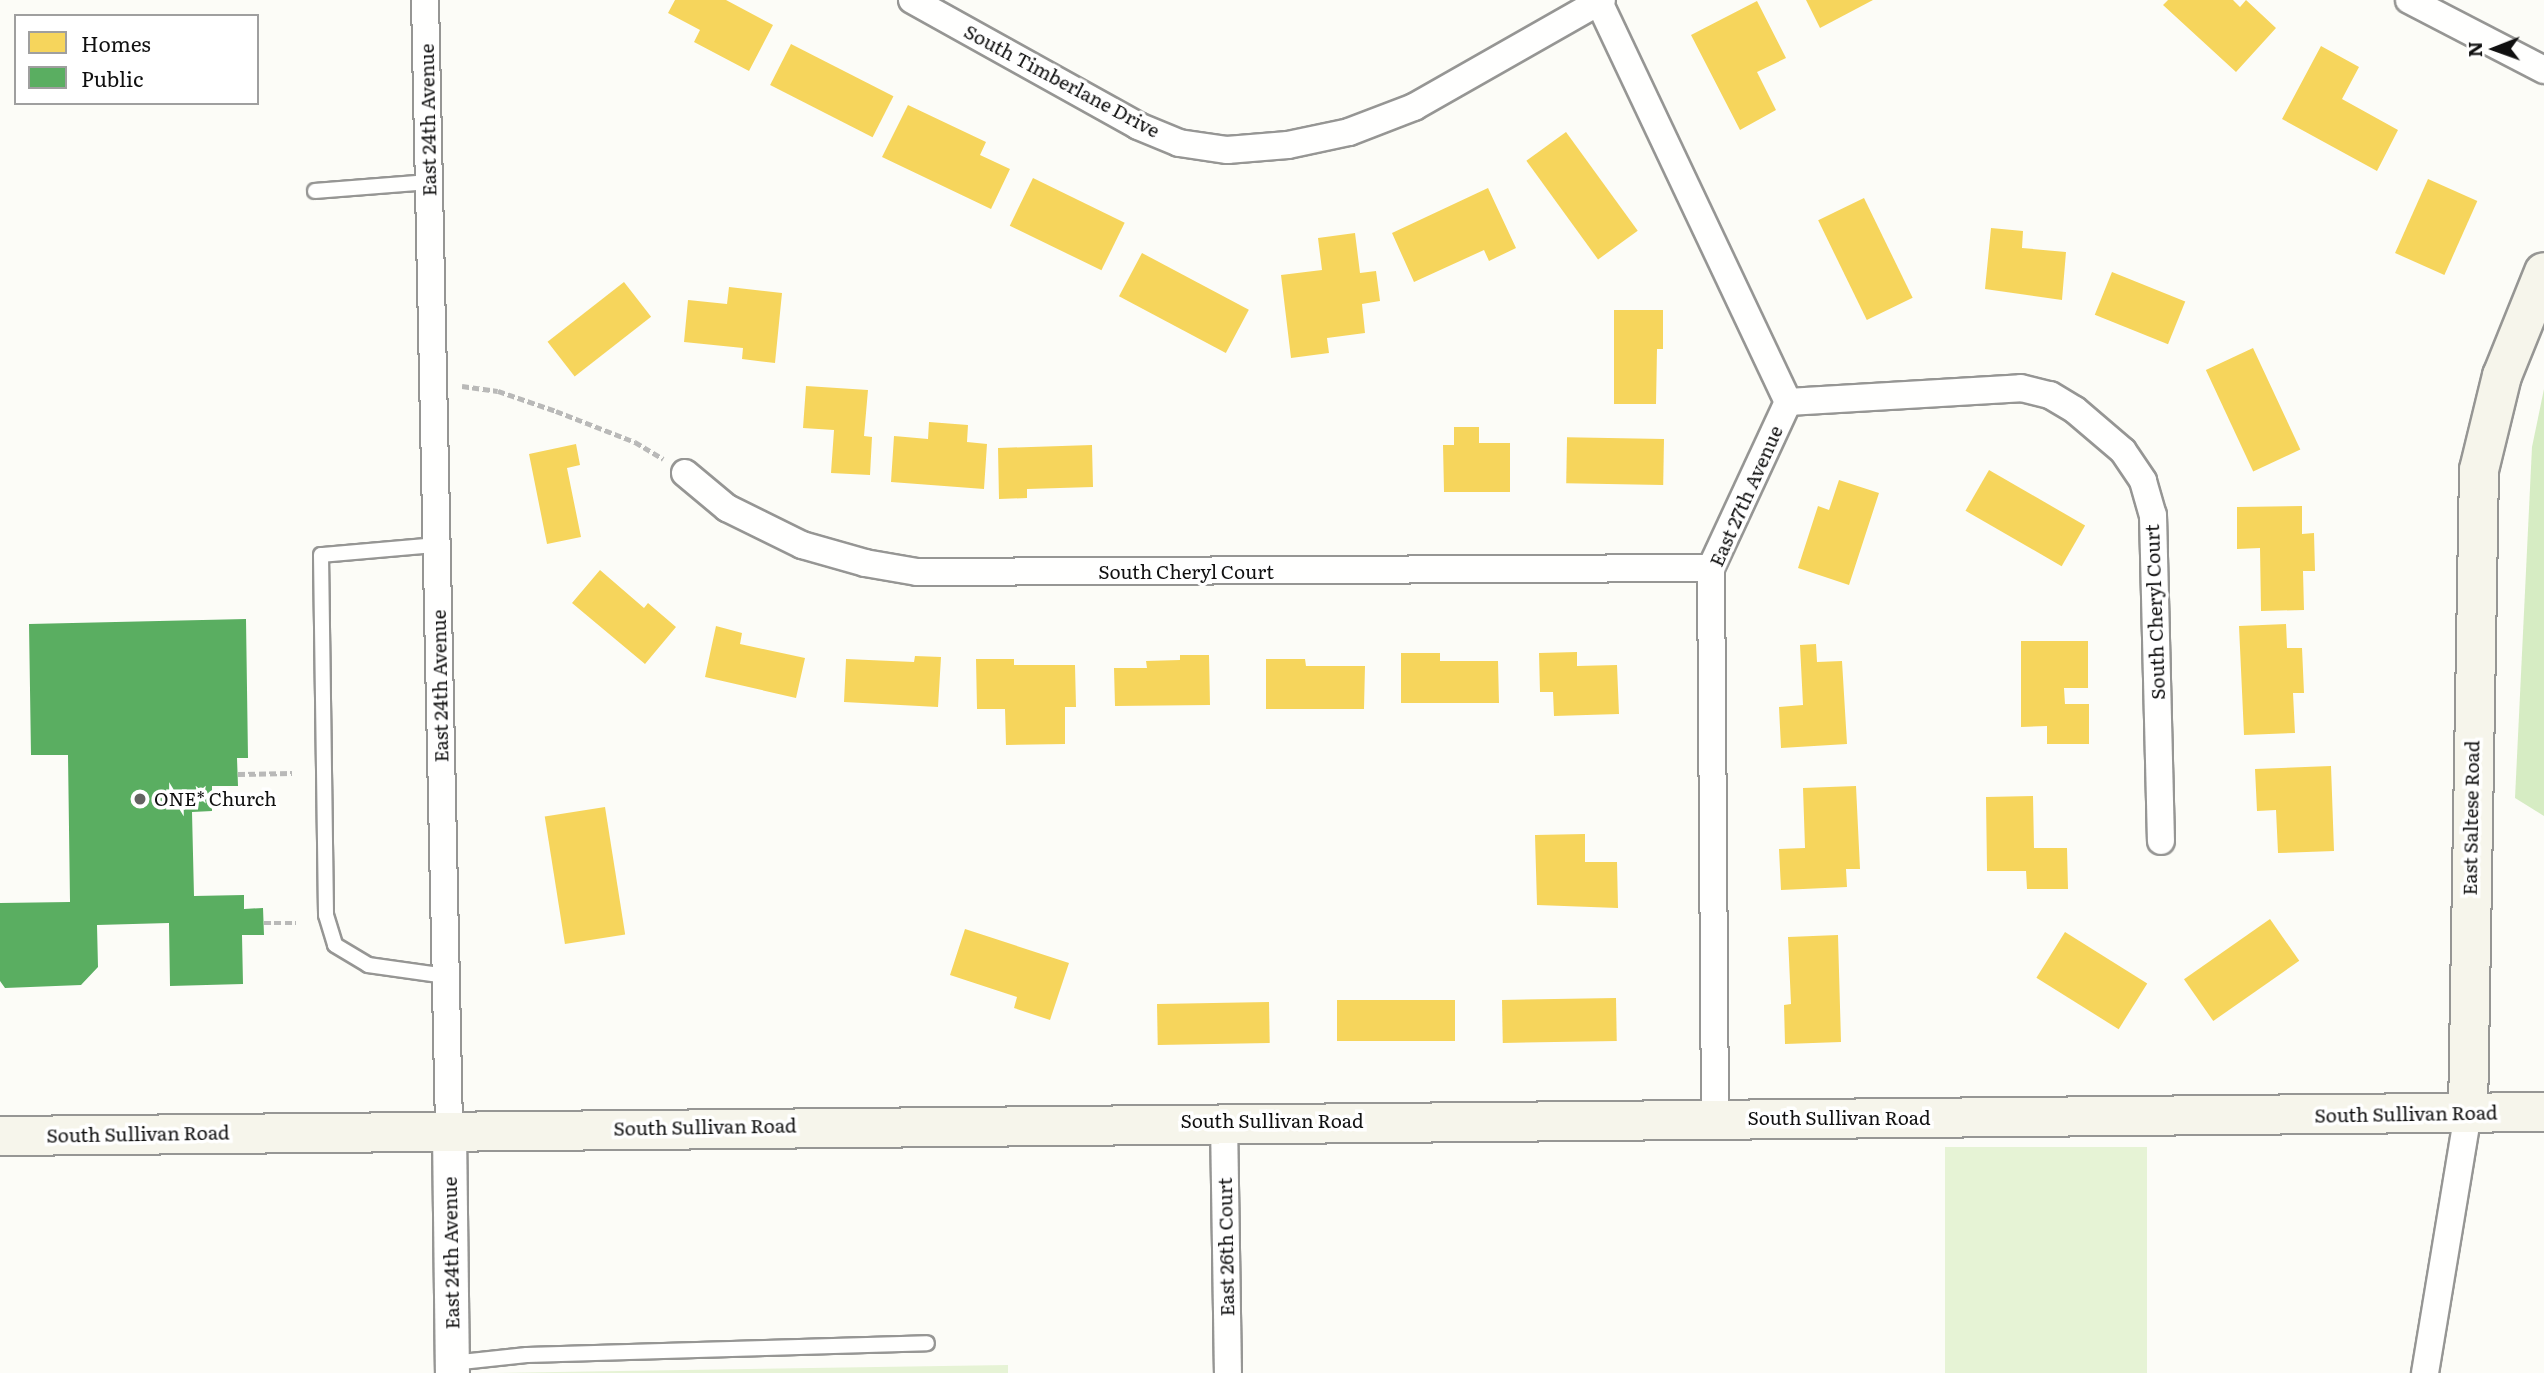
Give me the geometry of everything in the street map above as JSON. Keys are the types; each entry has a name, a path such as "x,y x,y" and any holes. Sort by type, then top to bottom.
{"main road":[{"name":"East Saltese Road","path":"2468,1114 2479,470 2502,376 2544,272"},
{"name":"South Sullivan Road","path":"0,1136 1224,1122 2544,1112"}],"street":[{"name":"East 24th Avenue","path":"425,0 452,1368"},
{"name":"South Timberlane Drive","path":"912,0 1138,126 1179,143 1227,150 1288,145 1349,132 1414,107 1601,1"},
{"path":"2409,0 2544,70"},
{"name":"East 27th Avenue","path":"1601,1 1788,402 1711,568 1715,1119"},
{"name":"South Cheryl Court","path":"1788,402 2021,388 2050,395 2075,410 2123,451 2143,481 2152,515 2161,841"},
{"name":"South Cheryl Court","path":"685,473 727,508 802,545 865,563 917,572 1711,568"},
{"name":"East Saltese Road","path":"2425,1373 2468,1114"},
{"name":"East 26th Court","path":"1224,1122 1228,1373"}],"lane":[{"path":"315,191 429,182"},
{"path":"436,545 321,555 326,915 335,945 368,965 446,976"},
{"path":"452,1368 527,1355 926,1343"}],"path":[{"path":"433,386 498,391 635,442 685,473"},
{"path":"238,774 292,773"},
{"path":"264,923 296,923"}],"green space":[{"path":"2544,389 2544,816 2515,798 2532,447"},
{"path":"1945,1147 2147,1147 2147,1373 1945,1373"},
{"path":"1008,1365 1008,1373 494,1373"}],"building: Homes":[{"path":"675,0 726,0 773,25 749,71 694,42 700,30 668,13"},
{"path":"1806,0 1873,0 1820,28"},
{"path":"2168,0 2233,0 2240,7 2246,0 2276,28 2236,72 2163,5"},
{"path":"1757,1 1786,58 1757,72 1776,110 1740,130 1691,35"},
{"path":"791,44 893,96 873,137 770,85"},
{"path":"2321,46 2359,67 2342,99 2398,130 2377,171 2282,119"},
{"path":"908,105 986,142 980,155 1010,169 991,209 882,157"},
{"path":"1566,132 1638,231 1598,260 1526,161"},
{"path":"1033,178 1125,223 1101,270 1010,226"},
{"path":"2428,179 2477,201 2444,275 2395,253"},
{"path":"1488,188 1516,248 1489,261 1484,250 1414,282 1392,233"},
{"path":"1864,198 1913,298 1867,320 1818,220"},
{"path":"1991,228 2023,231 2022,248 2066,252 2062,300 1985,289"},
{"path":"1355,233 1360,273 1376,271 1380,301 1362,304 1365,333 1327,338 1329,353 1291,358 1281,275 1322,270 1318,238"},
{"path":"1142,253 1249,310 1226,353 1119,296"},
{"path":"2112,272 2185,302 2168,344 2095,315"},
{"path":"624,282 651,317 575,376 548,342"},
{"path":"729,287 782,293 775,363 742,359 743,348 684,342 688,300 727,304"},
{"path":"1614,310 1663,310 1663,349 1657,349 1656,404 1614,404"},
{"path":"2253,348 2300,450 2253,471 2206,370"},
{"path":"806,386 868,390 864,436 872,437 870,475 831,473 834,430 803,428"},
{"path":"929,422 968,425 967,442 987,444 984,489 891,482 894,436 928,439"},
{"path":"1454,427 1479,427 1479,443 1510,443 1510,492 1444,492 1443,445 1454,445"},
{"path":"1567,437 1664,439 1663,485 1566,483"},
{"path":"576,444 580,465 567,468 581,537 547,544 529,454"},
{"path":"1092,445 1093,487 1027,489 1027,498 999,499 998,448"},
{"path":"1989,470 2085,525 2062,566 1966,511"},
{"path":"1839,480 1879,493 1849,585 1798,568 1818,506 1829,510"},
{"path":"2302,506 2302,534 2314,533 2315,571 2303,571 2304,610 2261,611 2260,548 2237,549 2237,507"},
{"path":"600,570 644,608 648,603 676,627 645,664 572,603"},
{"path":"2286,624 2287,648 2302,648 2304,693 2293,693 2295,733 2244,735 2239,626"},
{"path":"716,626 742,633 740,644 805,658 796,698 705,677"},
{"path":"2021,641 2088,641 2088,688 2064,688 2065,704 2089,704 2089,744 2047,744 2047,726 2021,727"},
{"path":"1816,644 1817,662 1842,661 1847,744 1781,748 1779,707 1803,705 1800,645"},
{"path":"1577,652 1577,666 1617,665 1619,714 1554,716 1553,692 1540,692 1539,653"},
{"path":"1401,653 1440,653 1440,661 1498,661 1499,703 1401,703"},
{"path":"1180,655 1209,655 1210,705 1115,706 1114,668 1147,668 1146,661 1180,660"},
{"path":"915,656 941,657 938,707 844,702 846,659 914,662"},
{"path":"976,659 1014,659 1014,665 1075,665 1076,707 1065,707 1065,744 1006,745 1005,709 977,709"},
{"path":"1266,659 1305,659 1306,666 1365,666 1364,709 1266,709"},
{"path":"2331,766 2334,851 2278,853 2276,810 2257,811 2255,769"},
{"path":"1856,786 1860,869 1846,869 1847,887 1781,890 1779,849 1805,848 1803,788"},
{"path":"2033,796 2034,848 2067,848 2068,889 2027,889 2026,871 1987,871 1986,797"},
{"path":"605,807 625,934 565,944 545,817"},
{"path":"1585,834 1585,862 1617,862 1618,908 1537,905 1535,835"},
{"path":"2270,919 2299,961 2213,1021 2184,979"},
{"path":"965,929 1069,963 1050,1020 1014,1008 1017,997 950,975"},
{"path":"2065,932 2147,983 2119,1029 2036,978"},
{"path":"1838,935 1841,1042 1785,1044 1784,1005 1791,1004 1788,937"},
{"path":"1616,998 1617,1041 1503,1043 1502,1000"},
{"path":"1337,1000 1455,1000 1455,1041 1337,1041"},
{"path":"1269,1002 1270,1043 1158,1045 1157,1004"}],"building: Public":[{"name":"ONE* Church","path":"246,619 248,758 237,758 238,786 212,786 212,811 192,812 194,896 244,895 244,909 263,908 264,935 242,935 243,984 170,986 169,923 97,925 98,967 81,985 5,988 0,981 0,903 70,902 68,755 31,755 29,624"}],"place":[{"name":"ONE* Church","path":"140,799"}]}
